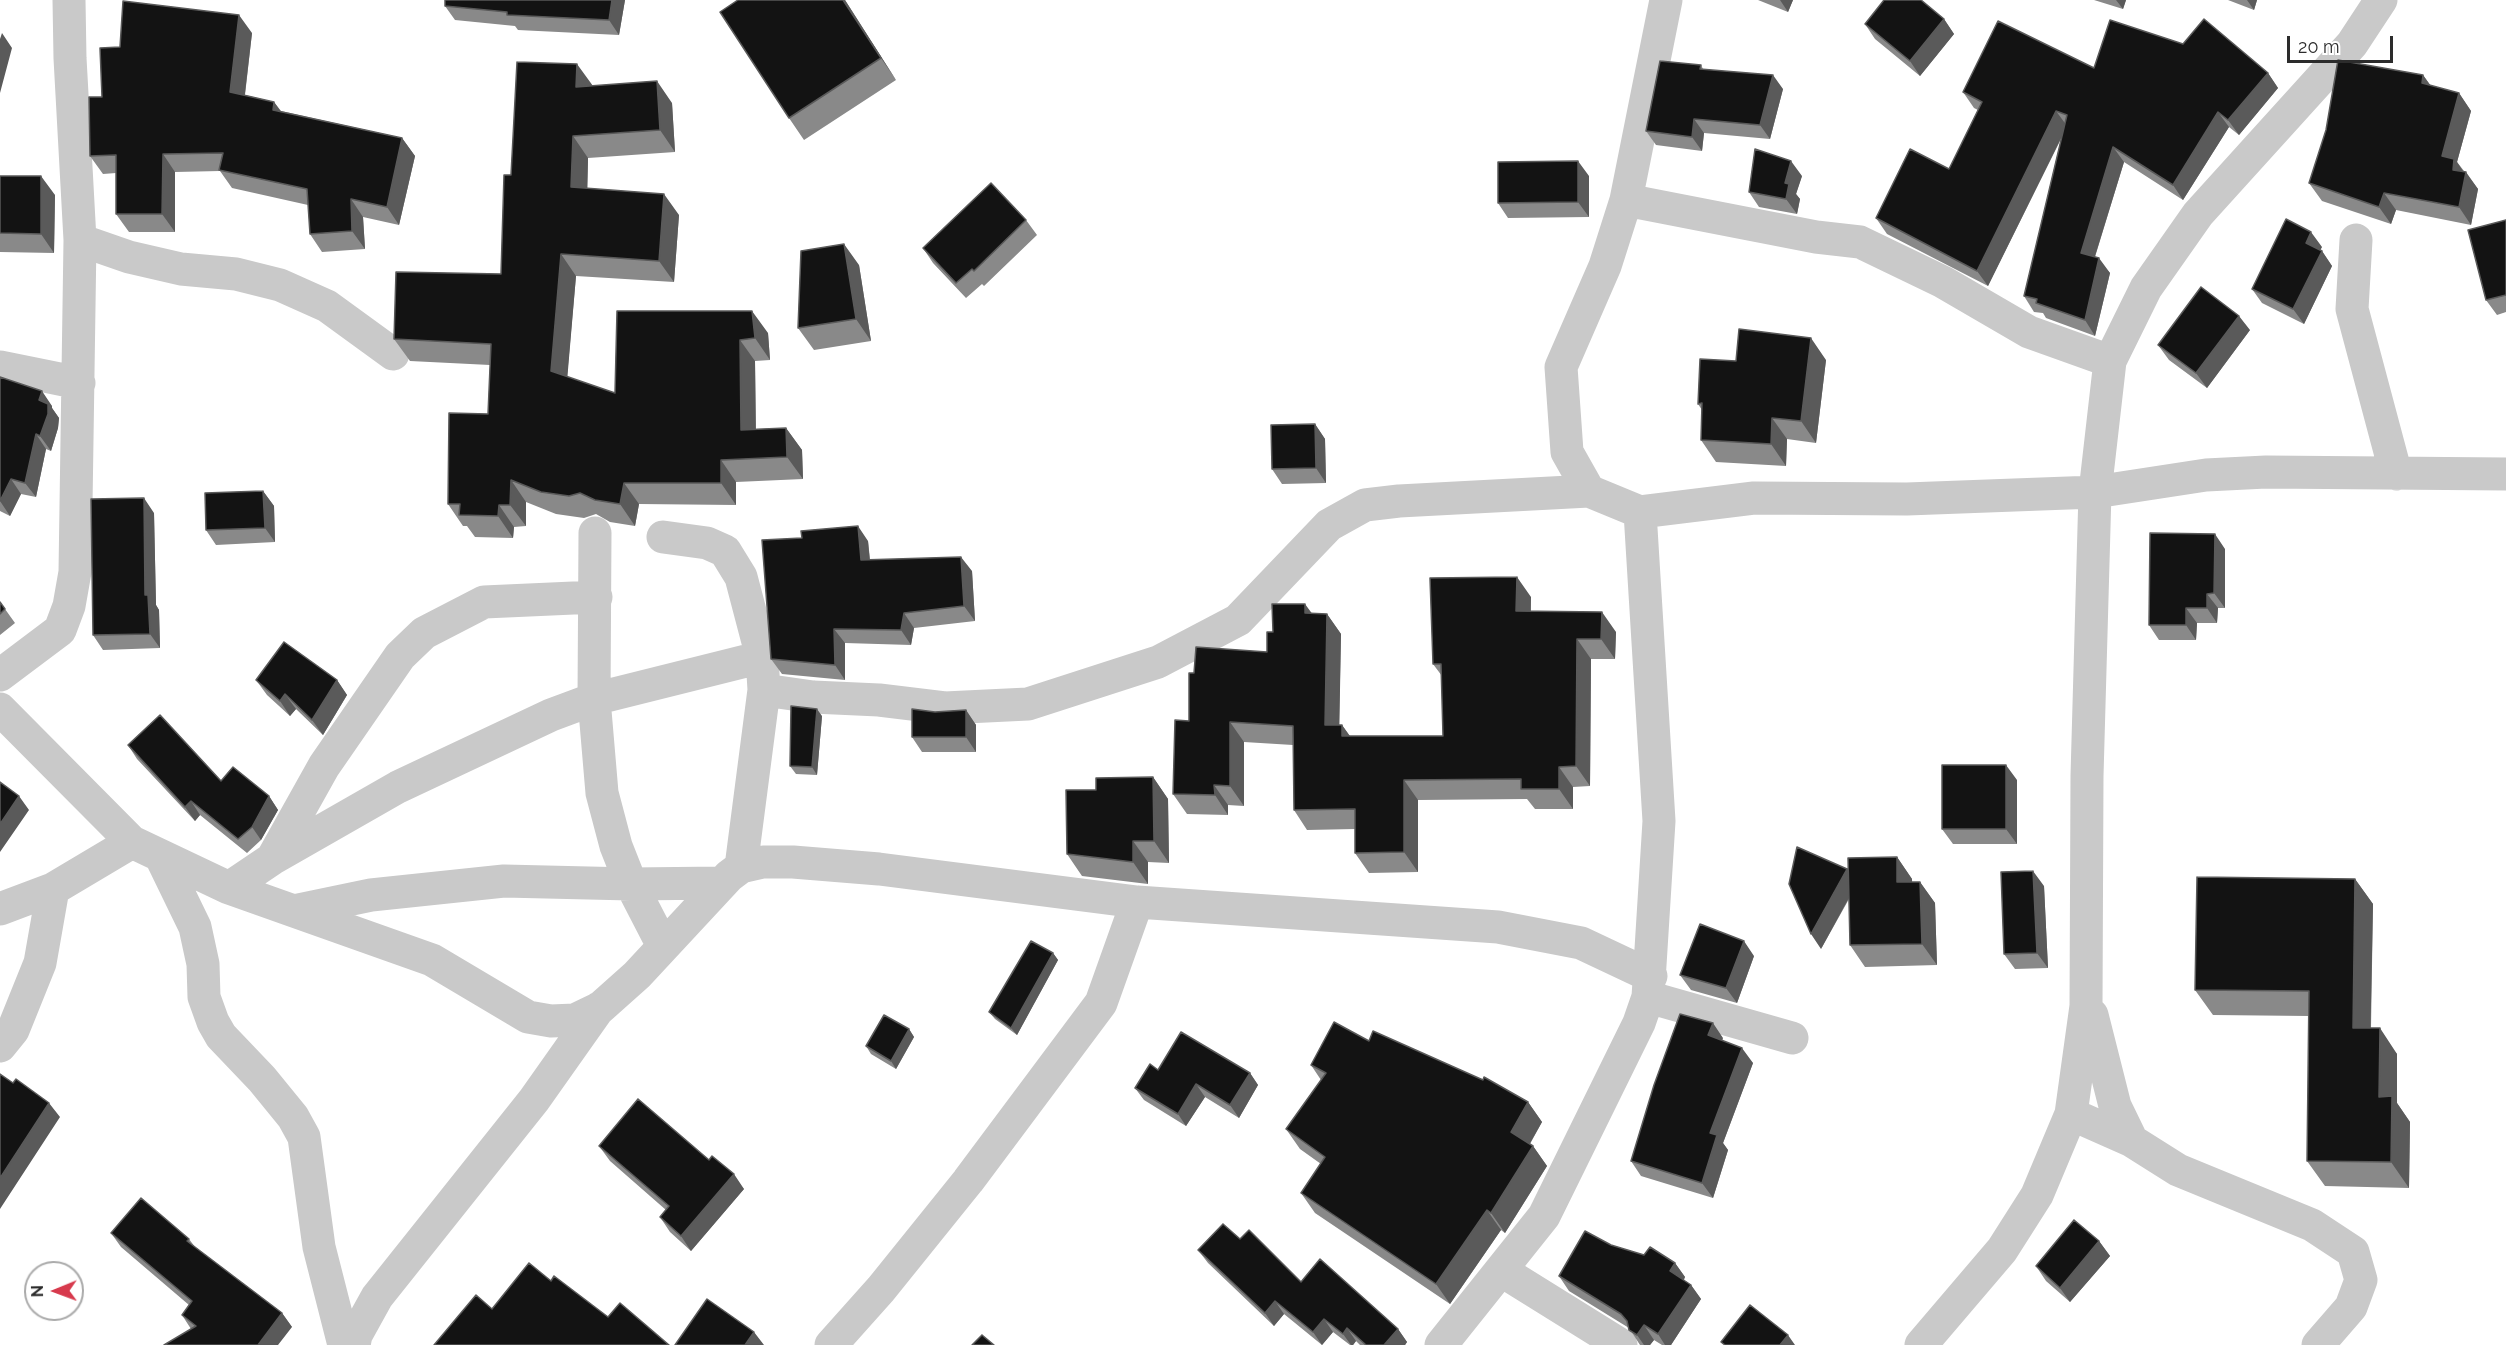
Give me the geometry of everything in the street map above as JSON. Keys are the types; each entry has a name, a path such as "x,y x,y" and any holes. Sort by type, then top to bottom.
{"street":[{"path":"0,675 60,630 69,606 75,572 80,240 69,0"},
{"path":"1589,491 1567,452 1561,367 1605,266 1626,200 1666,0"},
{"path":"1921,1345 2002,1250 2032,1204 2071,1114 2086,995 2087,776 2095,492 2110,361 2146,288 2198,214 2352,44 2380,0"},
{"path":"1626,200 1816,237 1860,242 1943,282 2030,332 2110,361"},
{"path":"80,240 129,257 181,269 236,274 280,285 327,306 393,354"},
{"path":"2356,240 2352,309 2396,474"},
{"path":"0,367 79,383"},
{"path":"764,690 813,697 879,700 945,708 1028,704 1158,662 1238,620 1329,525 1365,505 1399,501 1589,491 1640,512 1754,498 1907,499 2095,492 2206,475 2266,472 2506,474"},
{"path":"1441,1345 1544,1216 1639,1023 1649,986 1659,821 1640,512"},
{"path":"595,533 594,699 602,793 616,846 631,884 663,946"},
{"path":"354,1345 356,1335 377,1297 534,1100 600,1008 637,975 731,875 764,690 762,657 741,577 725,551 707,543 663,537"},
{"path":"272,860 324,766 400,656 424,633 484,602 596,597"},
{"path":"229,888 272,860 398,787 551,716 594,699 762,657"},
{"path":"0,709 132,842 161,857 229,888 432,960 528,1017 551,1021 575,1020 600,1008"},
{"path":"0,909 53,888 132,842"},
{"path":"161,857 195,927 203,964 204,997 213,1022 221,1036 262,1078 293,1117 304,1137 319,1247 344,1345"},
{"path":"294,911 371,895 504,881 631,884 731,875 763,862 793,861 879,869 1137,902 1498,927 1581,944 1649,986 1792,1038"},
{"path":"0,1047 13,1029 40,963 53,888"},
{"path":"831,1345 881,1289 968,1181 1101,1004 1137,902"},
{"path":"2086,995 2112,1095 2132,1141"},
{"path":"2071,1114 2132,1141 2178,1170 2312,1225 2353,1252 2361,1280 2351,1307 2318,1345"},
{"path":"1502,1271 1621,1345"}],"building":[{"path":"445,0 612,0 609,20 507,15 507,12 445,6"},
{"path":"738,0 843,0 881,58 789,118 720,12"},
{"path":"1884,0 1921,0 1944,19 1910,61 1865,24"},
{"path":"123,1 239,15 230,92 274,102 273,110 402,138 387,207 351,199 352,231 310,234 307,189 219,170 223,153 163,154 162,214 116,214 116,155 90,156 89,97 102,97 100,48 120,47"},
{"path":"2204,19 2268,73 2228,120 2218,112 2173,185 2113,147 2081,253 2099,258 2085,320 2036,303 2037,299 2024,296 2067,115 2056,111 1977,271 1876,218 1910,149 1949,169 1982,102 1963,92 1998,21 2094,68 2110,20 2183,44"},
{"path":"2338,60 2423,75 2422,83 2459,93 2442,156 2454,159 2453,170 2466,172 2459,207 2384,193 2379,207 2309,183 2326,130"},
{"path":"1660,61 1701,65 1700,69 1773,75 1760,125 1694,119 1692,137 1646,131"},
{"path":"517,62 577,64 576,87 657,81 660,130 573,136 571,187 664,194 659,261 561,254 551,371 615,393 617,311 752,311 755,338 740,340 741,430 786,428 787,457 721,460 721,483 624,483 620,504 595,500 580,493 569,496 541,492 511,480 510,505 499,505 498,516 459,515 460,504 448,504 449,413 488,414 491,344 394,339 396,272 501,274 504,175 511,175"},
{"path":"1755,149 1791,161 1785,183 1789,184 1786,199 1749,192"},
{"path":"1578,161 1578,202 1498,203 1498,162"},
{"path":"0,176 41,176 41,234 0,233"},
{"path":"991,183 1026,220 974,271 972,269 956,283 923,248"},
{"path":"2286,219 2311,232 2306,243 2322,251 2293,309 2252,289"},
{"path":"2506,220 2506,295 2486,300 2468,230"},
{"path":"844,244 856,319 798,328 801,251"},
{"path":"2201,287 2239,316 2196,373 2158,345"},
{"path":"1739,329 1811,338 1801,421 1772,418 1771,444 1701,440 1702,403 1698,404 1700,359 1736,361"},
{"path":"0,377 42,391 39,400 48,404 48,414 40,436 36,434 25,483 11,479 0,501"},
{"path":"1315,424 1316,468 1272,469 1271,425"},
{"path":"263,491 265,528 206,530 205,493"},
{"path":"144,498 145,595 148,595 150,634 93,635 91,499"},
{"path":"858,526 861,560 961,557 964,606 904,613 901,630 834,629 835,665 771,659 762,540 802,538 801,531"},
{"path":"2150,533 2215,534 2214,593 2207,594 2207,608 2186,608 2186,625 2149,625"},
{"path":"1517,577 1516,611 1602,612 1601,639 1577,639 1576,766 1559,767 1559,789 1521,789 1521,779 1404,780 1404,852 1355,853 1355,809 1294,810 1293,726 1230,722 1230,786 1214,785 1215,795 1173,794 1175,720 1189,721 1189,673 1194,673 1196,647 1267,652 1267,632 1273,632 1272,604 1305,604 1305,613 1327,614 1325,725 1342,725 1342,736 1443,736 1441,664 1433,664 1430,578"},
{"path":"0,602 5,609 0,614"},
{"path":"284,642 337,680 312,720 285,694 280,701 256,680"},
{"path":"791,706 817,709 812,767 790,766"},
{"path":"912,709 935,712 966,710 966,737 912,737"},
{"path":"160,715 221,781 233,767 269,796 252,827 238,839 191,801 185,807 128,745"},
{"path":"1942,765 2006,765 2006,829 1942,829"},
{"path":"1153,777 1154,841 1133,841 1133,862 1067,854 1066,790 1096,790 1096,778"},
{"path":"0,782 19,796 0,824"},
{"path":"1797,847 1847,869 1811,934 1789,884"},
{"path":"1897,857 1897,882 1920,882 1922,944 1850,945 1848,858"},
{"path":"2033,871 2037,953 2004,954 2001,872"},
{"path":"2197,877 2355,879 2353,1028 2380,1028 2379,1097 2392,1096 2391,1162 2307,1161 2309,991 2195,990"},
{"path":"1700,924 1744,941 1726,988 1680,975"},
{"path":"1031,941 1053,953 1011,1028 989,1012"},
{"path":"1680,1014 1713,1023 1708,1035 1742,1048 1710,1133 1717,1135 1702,1183 1631,1161 1654,1085"},
{"path":"884,1015 909,1029 891,1061 866,1046"},
{"path":"1334,1022 1369,1041 1373,1031 1483,1080 1484,1077 1528,1102 1511,1132 1533,1146 1491,1213 1487,1210 1436,1284 1301,1193 1325,1157 1286,1129 1326,1073 1311,1065"},
{"path":"1181,1032 1250,1073 1230,1105 1196,1084 1178,1114 1135,1088 1150,1064 1158,1070"},
{"path":"0,1074 13,1083 16,1079 49,1103 0,1178"},
{"path":"638,1099 709,1160 712,1156 734,1174 681,1236 660,1217 669,1206 599,1146"},
{"path":"141,1198 189,1239 187,1241 282,1313 258,1345 164,1345 196,1326 182,1315 192,1301 111,1233"},
{"path":"2074,1220 2099,1241 2060,1288 2036,1266"},
{"path":"1223,1224 1240,1239 1249,1230 1301,1282 1320,1259 1398,1329 1384,1345 1366,1345 1347,1328 1343,1334 1324,1319 1313,1332 1275,1301 1265,1313 1198,1250"},
{"path":"1585,1231 1611,1245 1644,1255 1650,1247 1675,1263 1670,1271 1691,1285 1658,1334 1644,1325 1637,1335 1629,1330 1627,1321 1621,1314 1559,1276"},
{"path":"529,1263 551,1281 554,1276 608,1317 620,1303 669,1345 434,1345 476,1295 492,1309"},
{"path":"707,1299 754,1332 745,1345 675,1345"},
{"path":"1750,1305 1788,1335 1780,1345 1725,1345 1721,1342"},
{"path":"982,1335 994,1345 972,1345"}]}
